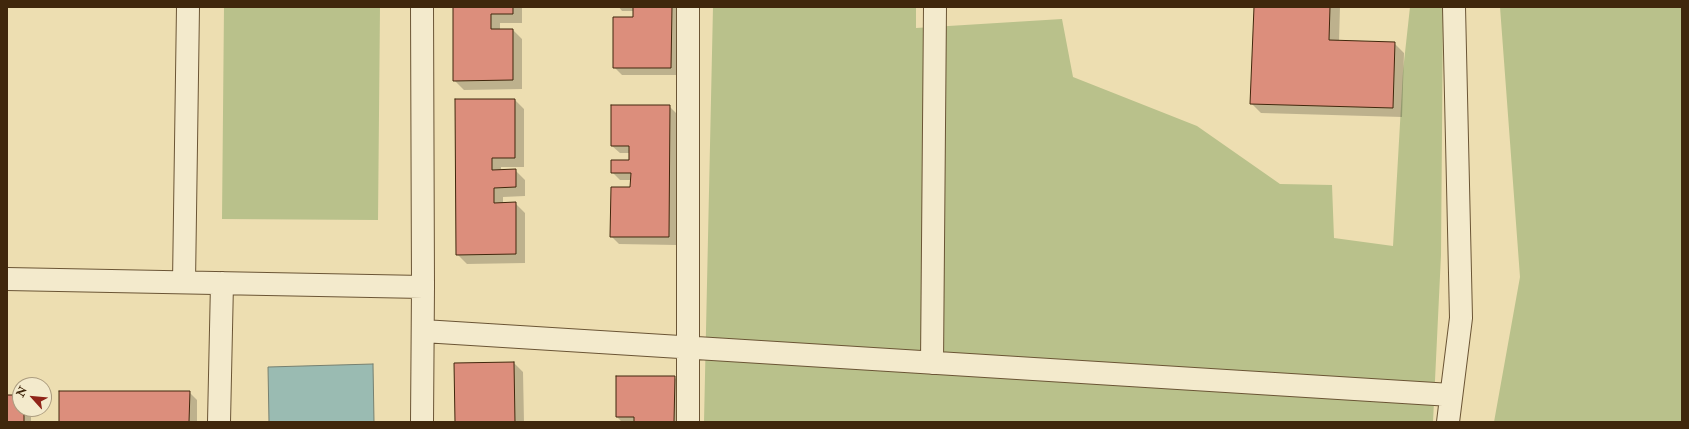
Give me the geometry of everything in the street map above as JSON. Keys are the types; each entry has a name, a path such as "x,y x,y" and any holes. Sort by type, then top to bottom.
{"lane":[{"path":"184,282 188,7"},
{"path":"422,7 422,422"},
{"path":"688,7 688,422"},
{"path":"932,363 935,7"},
{"path":"1448,422 1461,318 1454,7"},
{"path":"7,279 423,287"},
{"path":"219,422 222,283"},
{"path":"423,331 1451,395"}],"green space":[{"path":"224,7 380,7 378,220 222,219"},
{"path":"713,7 916,7 916,28 1062,19 1073,77 1197,126 1280,184 1332,185 1334,238 1393,246 1403,71 1410,7 1443,7 1441,255 1433,422 704,422"},
{"path":"1500,7 1682,7 1682,422 1494,422 1520,277"}],"water":[{"path":"373,364 374,422 269,422 268,367"}],"building":[{"path":"453,7 513,7 513,14 491,14 491,29 513,29 513,80 453,81"},
{"path":"633,7 672,7 671,68 613,68 613,17 633,17"},
{"path":"1254,7 1330,7 1329,40 1395,42 1393,108 1250,104"},
{"path":"455,99 515,99 515,158 492,158 492,170 516,169 516,187 494,188 494,203 516,202 516,254 456,255"},
{"path":"611,105 670,105 669,237 610,237 611,187 630,187 631,173 611,173 611,160 629,160 629,146 611,146"},
{"path":"514,362 515,422 455,422 454,363"},
{"path":"616,376 675,376 674,422 634,422 634,417 616,417"},
{"path":"59,391 190,391 189,422 59,422"},
{"path":"7,395 12,395 12,417 24,417 24,422 7,422"}]}
